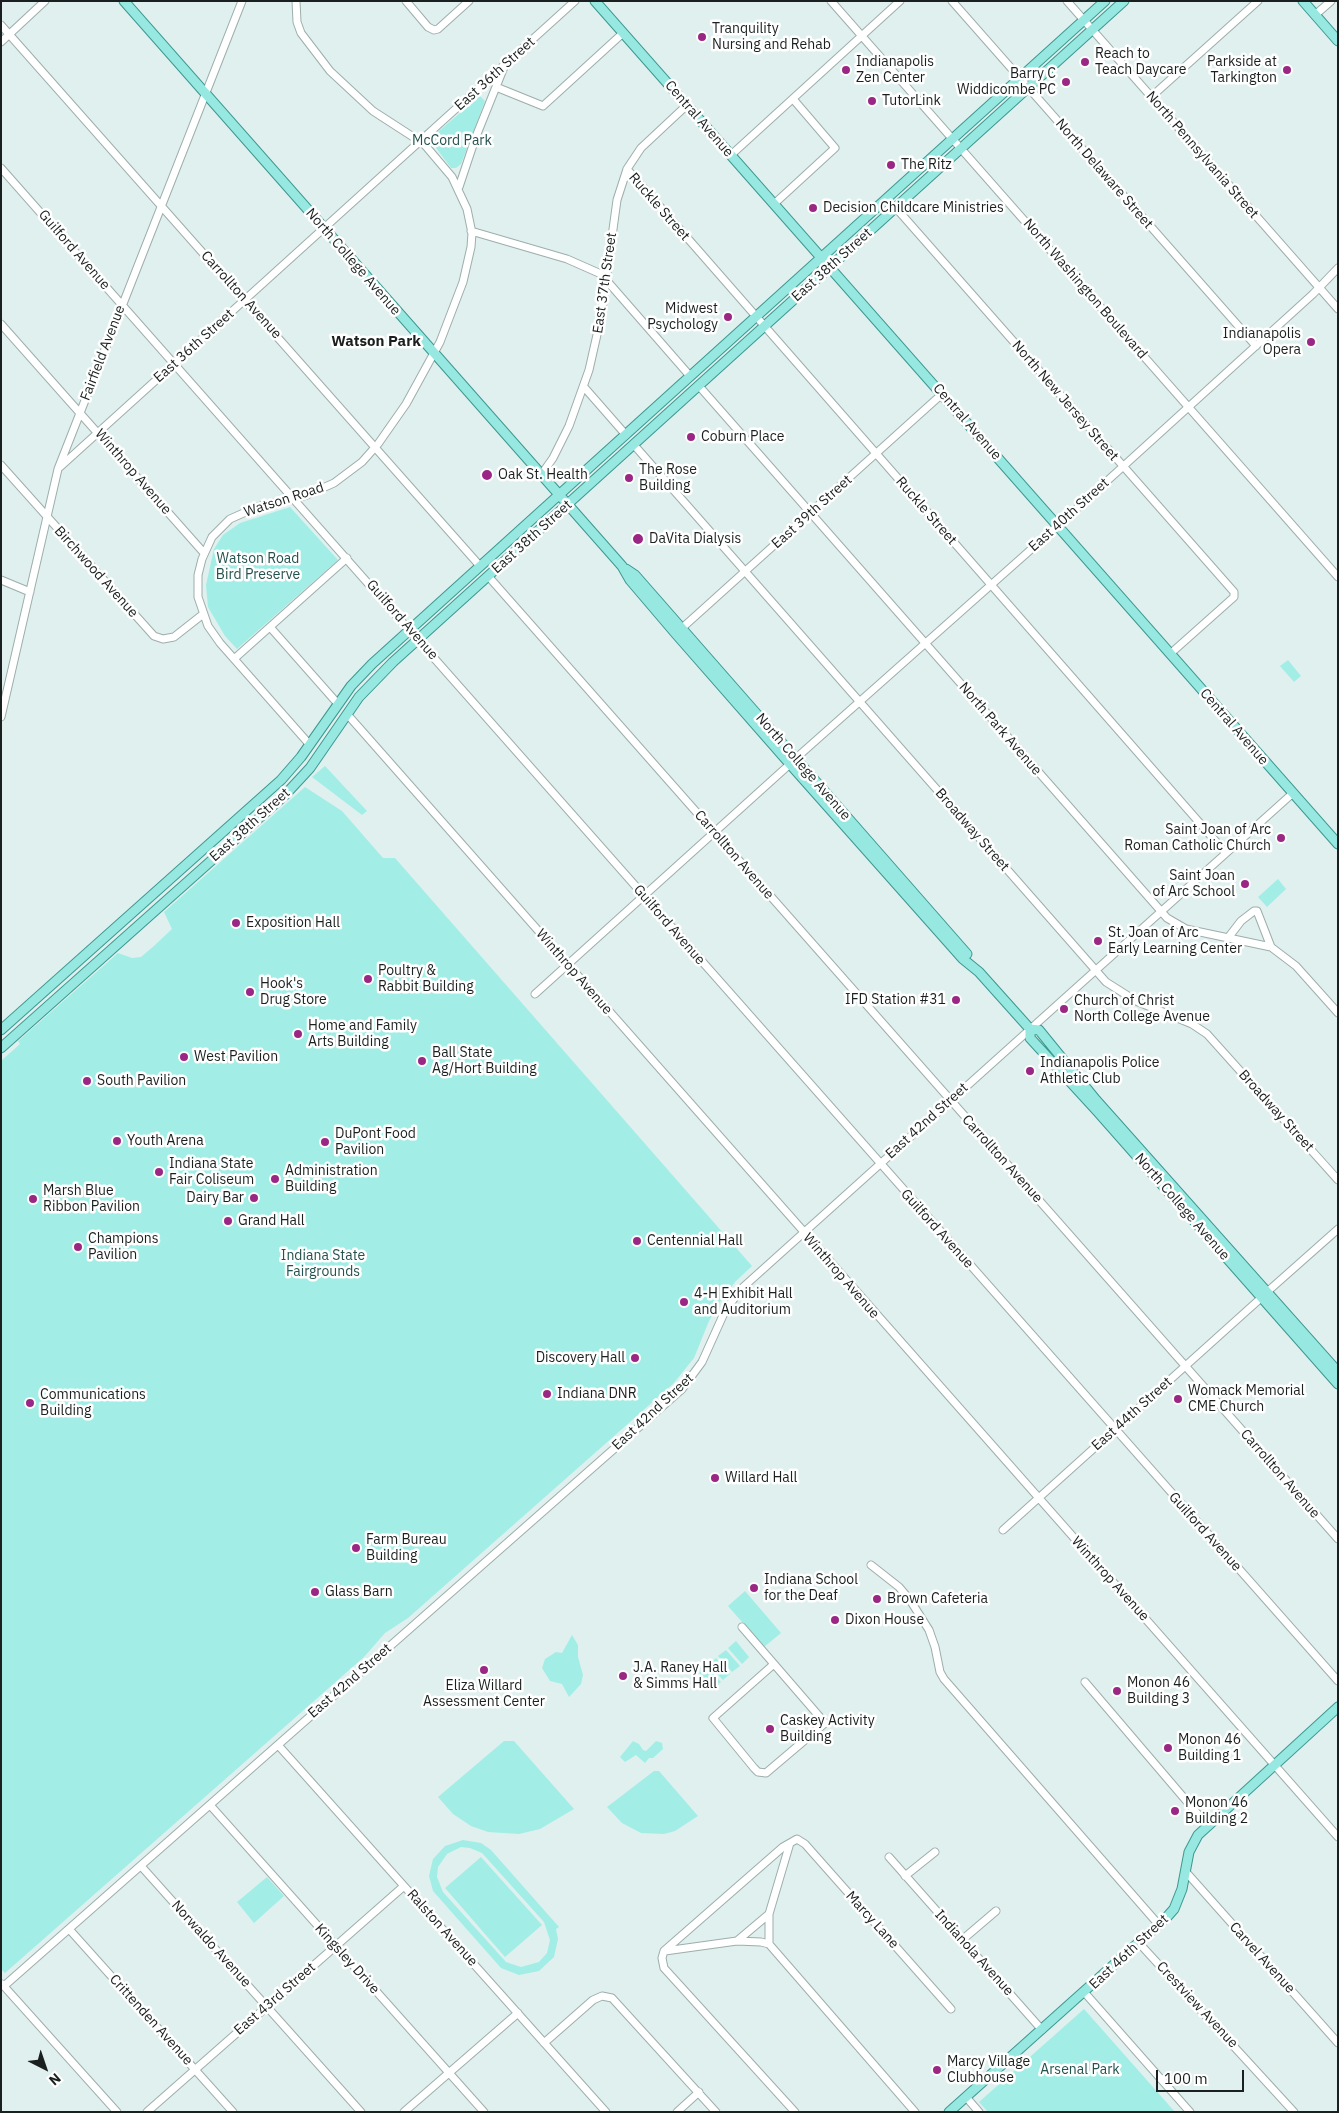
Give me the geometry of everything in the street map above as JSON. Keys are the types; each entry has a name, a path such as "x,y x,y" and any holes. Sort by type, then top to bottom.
{"main road":[{"name":"North College Avenue","path":"124,1 622,566 630,580 676,634 793,761"},
{"name":"Central Avenue","path":"594,1 1338,844"},
{"name":"East 38th Street","path":"1,1030 274,787 310,745 338,704 364,672 410,629 1105,1"},
{"name":"East 38th Street","path":"2,1046 285,795 310,768 347,714 375,680 419,639 1124,1"},
{"path":"1303,1 1338,41"},
{"name":"North College Avenue","path":"622,566 635,575 963,959 979,972 1030,1029 1038,1030 1338,1384"},
{"name":"North College Avenue","path":"1264,1295 1338,1372"},
{"name":"East 46th Street","path":"949,2112 1085,1993 1174,1909 1193,1842 1206,1824 1338,1707"}],"street":[{"path":"1,42 45,1"},
{"name":"Fairfield Avenue","path":"1,717 58,469 242,1"},
{"name":"Watson Road","path":"296,1 296,17 301,33 324,66 363,102 420,142 438,159 459,187 468,212 471,231 471,248 462,286 453,312 434,354 406,404 376,447 362,462 338,480 295,498 262,505 237,515 214,534 204,553 197,586 202,615 209,628 234,660 310,745"},
{"path":"409,4 428,27 437,30 469,1"},
{"name":"East 36th Street","path":"58,469 576,1"},
{"name":"North Washington Boulevard","path":"831,1 1338,577"},
{"path":"730,155 900,1"},
{"name":"North Delaware Street","path":"952,1 1256,346"},
{"name":"North Pennsylvania Street","path":"1067,1 1338,309"},
{"path":"1151,97 1258,1"},
{"path":"1315,15 1331,1"},
{"name":"Carrollton Avenue","path":"1,25 480,566"},
{"path":"496,87 543,106 623,33"},
{"path":"459,187 475,139 506,64"},
{"path":"774,204 835,148 792,99"},
{"name":"East 37th Street","path":"541,475 562,441 584,387 598,339 617,200 627,169 641,148 687,105"},
{"name":"Guilford Avenue","path":"1,168 295,498 880,1164 1338,1681"},
{"name":"Ruckle Street","path":"627,169 1226,853"},
{"name":"North New Jersey Street","path":"896,208 1234,595 1170,654"},
{"path":"471,231 570,260 598,272 690,376"},
{"name":"East 40th Street","path":"535,994 1057,526 1256,346 1338,268"},
{"name":"Winthrop Avenue","path":"1,324 204,553"},
{"name":"North Park Avenue","path":"699,386 1170,921 1186,929 1258,942 1271,947 1296,966 1338,1013"},
{"path":"584,387 626,435"},
{"name":"East 39th Street","path":"681,629 942,394"},
{"name":"Broadway Street","path":"634,445 1106,982 1126,996 1192,1024 1204,1032 1338,1180"},
{"name":"Birchwood Avenue","path":"1,464 154,636 163,639 174,637 202,615"},
{"path":"234,660 348,558"},
{"name":"Carrollton Avenue","path":"488,576 1338,1539"},
{"path":"1,580 30,592"},
{"path":"270,627 338,704"},
{"name":"Winthrop Avenue","path":"347,714 1338,1837"},
{"name":"East 42nd Street","path":"3,1985 141,1866 682,1389 702,1362 720,1320 734,1297 1293,793"},
{"path":"1228,938 1230,932 1254,911 1259,914 1271,947"},
{"path":"130,915 139,925"},
{"name":"East 44th Street","path":"1003,1530 1338,1229"},
{"path":"871,1565 899,1587 910,1600 929,1630 940,1672 944,1679 1159,1924"},
{"path":"742,1628 774,1664 825,1723 766,1773 758,1772 754,1768 713,1718 774,1664"},
{"path":"1085,1682 1206,1824"},
{"name":"Ralston Avenue","path":"278,1745 606,2112"},
{"name":"Kingsley Drive","path":"210,1805 484,2112"},
{"name":"Marcy Lane","path":"790,1843 797,1839 805,1844 952,2009"},
{"path":"769,1944 769,1914 790,1843"},
{"path":"790,1843 664,1951 662,1958 664,1968 795,2112"},
{"path":"905,1876 935,1852"},
{"name":"Indianola Avenue","path":"889,1857 1042,2030"},
{"name":"Norwaldo Avenue","path":"141,1866 361,2112"},
{"name":"Carvel Avenue","path":"1186,1872 1338,2043"},
{"name":"East 43rd Street","path":"147,2112 404,1886"},
{"path":"962,1940 996,1910"},
{"path":"737,1941 769,1914"},
{"name":"Crittenden Avenue","path":"69,1929 233,2112"},
{"path":"664,1951 737,1941 769,1944 916,2112"},
{"name":"Crestview Avenue","path":"1140,1943 1294,2112"},
{"path":"3,1985 117,2112"},
{"path":"1085,1993 1190,2112"},
{"path":"544,2043 593,2000 605,1996 618,2002 716,2112"},
{"path":"404,2112 518,2013"},
{"path":"677,2112 699,2092"},
{"path":"966,2097 979,2112"}],"green space":[{"name":"McCord Park","path":"480,96 485,101 461,164 456,168 451,168 431,141 433,136"},
{"name":"Watson Road Bird Preserve","path":"290,507 338,560 237,649 225,636 208,607 206,585 214,549 223,535 240,523"},
{"path":"1288,660 1301,676 1294,682 1280,666"},
{"path":"325,766 367,811 362,815 312,777"},
{"name":"Indiana State Fairgrounds","path":"305,787 342,811 383,858 395,858 752,1266 735,1282 720,1302 709,1321 694,1358 673,1384 408,1618 385,1633 364,1657 5,1973 1,1969 1,1061 20,1044 18,1041 118,953 132,958 141,957 155,945 172,929 164,912"},
{"path":"1278,879 1286,889 1267,907 1258,897"},
{"path":"745,1591 781,1633 764,1647 728,1606"},
{"path":"572,1635 578,1645 578,1657 583,1675 581,1684 569,1697 562,1684 550,1681 542,1668 545,1659 556,1652 562,1653"},
{"path":"736,1641 749,1657 742,1664 728,1648"},
{"path":"726,1650 740,1666 732,1672 718,1656"},
{"path":"716,1658 730,1674 723,1680 709,1665"},
{"path":"707,1667 721,1682 713,1689 699,1673"},
{"path":"504,1741 514,1741 574,1809 540,1829 519,1834 488,1832 471,1826 453,1814 438,1797"},
{"path":"633,1741 646,1751 656,1741 662,1743 663,1749 645,1763 636,1755 625,1762 620,1757"},
{"path":"654,1771 659,1771 698,1816 675,1831 664,1834 641,1833 622,1823 607,1807"},
{"path":"463,1840 481,1843 491,1850 559,1927 556,1929 558,1939 554,1957 539,1971 519,1975 501,1968 433,1891 429,1876 433,1859 445,1846","holes":["461,1847 470,1848 482,1853 544,1922 550,1940 547,1953 539,1962 521,1967 506,1962 443,1892 437,1877 438,1867 447,1854"]},
{"path":"481,1857 542,1925 505,1957 445,1888"},
{"path":"267,1877 284,1896 254,1923 237,1902"},
{"name":"Arsenal Park","path":"1084,2009 1175,2112 988,2112 979,2102"}],"place":[{"name":"Tranquility Nursing and Rehab","path":"702,37"},
{"name":"Reach to Teach Daycare","path":"1085,62"},
{"name":"Indianapolis Zen Center","path":"846,70"},
{"name":"Parkside at Tarkington","path":"1287,70"},
{"name":"Barry C Widdicombe PC","path":"1066,82"},
{"name":"TutorLink","path":"872,101"},
{"name":"The Ritz","path":"891,165"},
{"name":"Decision Childcare Ministries","path":"813,208"},
{"name":"Midwest Psychology","path":"728,317"},
{"name":"Indianapolis Opera","path":"1311,342"},
{"name":"Coburn Place","path":"691,437"},
{"name":"Oak St. Health","path":"487,475"},
{"name":"The Rose Building","path":"629,478"},
{"name":"DaVita Dialysis","path":"638,539"},
{"name":"Saint Joan of Arc Roman Catholic Church","path":"1281,838"},
{"name":"Saint Joan of Arc School","path":"1245,884"},
{"name":"Exposition Hall","path":"236,923"},
{"name":"St. Joan of Arc Early Learning Center","path":"1098,941"},
{"name":"Poultry & Rabbit Building","path":"368,979"},
{"name":"Hook's Drug Store","path":"250,992"},
{"name":"IFD Station #31","path":"956,1000"},
{"name":"Church of Christ North College Avenue","path":"1064,1009"},
{"name":"Home and Family Arts Building","path":"298,1034"},
{"name":"West Pavilion","path":"184,1057"},
{"name":"Ball State Ag/Hort Building","path":"422,1061"},
{"name":"Indianapolis Police Athletic Club","path":"1030,1071"},
{"name":"South Pavilion","path":"87,1081"},
{"name":"Youth Arena","path":"117,1141"},
{"name":"DuPont Food Pavilion","path":"325,1142"},
{"name":"Indiana State Fair Coliseum","path":"159,1172"},
{"name":"Administration Building","path":"275,1179"},
{"name":"Dairy Bar","path":"254,1198"},
{"name":"Marsh Blue Ribbon Pavilion","path":"33,1199"},
{"name":"Grand Hall","path":"228,1221"},
{"name":"Centennial Hall","path":"637,1241"},
{"name":"Champions Pavilion","path":"78,1247"},
{"name":"4-H Exhibit Hall and Auditorium","path":"684,1302"},
{"name":"Discovery Hall","path":"635,1358"},
{"name":"Indiana DNR","path":"547,1394"},
{"name":"Womack Memorial CME Church","path":"1178,1399"},
{"name":"Communications Building","path":"30,1403"},
{"name":"Willard Hall","path":"715,1478"},
{"name":"Farm Bureau Building","path":"356,1548"},
{"name":"Indiana School for the Deaf","path":"754,1588"},
{"name":"Glass Barn","path":"315,1592"},
{"name":"Brown Cafeteria","path":"877,1599"},
{"name":"Dixon House","path":"835,1620"},
{"name":"Eliza Willard Assessment Center","path":"484,1670"},
{"name":"J.A. Raney Hall & Simms Hall","path":"623,1676"},
{"name":"Monon 46 Building 3","path":"1117,1691"},
{"name":"Caskey Activity Building","path":"770,1729"},
{"name":"Monon 46 Building 1","path":"1168,1748"},
{"name":"Monon 46 Building 2","path":"1175,1811"},
{"name":"Marcy Village Clubhouse","path":"937,2070"}],"district":[{"name":"Watson Park","path":"376,342"}]}
